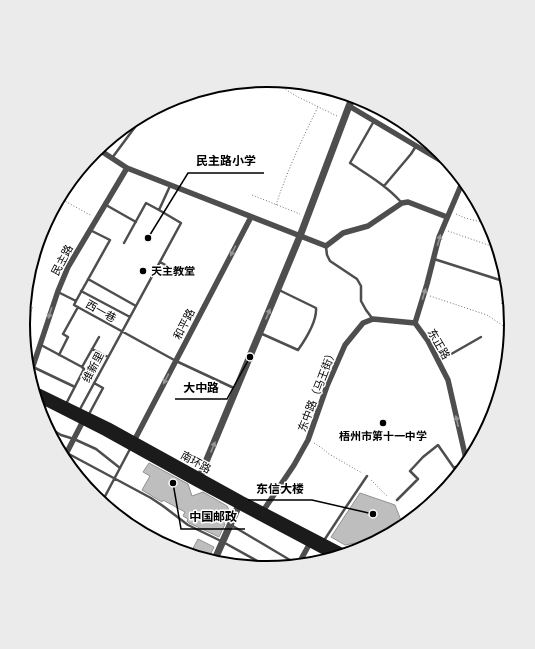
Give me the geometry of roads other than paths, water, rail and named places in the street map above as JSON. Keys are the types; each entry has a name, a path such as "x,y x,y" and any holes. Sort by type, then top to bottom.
{"main road":[{"name":"南环路","path":"40,393 79,412 86,419"},
{"name":"南环路","path":"43,400 86,419 199,480 339,551"},
{"name":"南环路","path":"199,480 239,505 330,554"}],"street":[{"path":"199,480 300,236 351,102"},
{"path":"349,106 435,157"},
{"path":"104,153 127,168 326,246 343,233 368,226 402,203 408,202 449,214"},
{"name":"民主路","path":"34,363 58,291 68,267 127,168"},
{"name":"东正路","path":"461,187 439,237 415,323 428,341 448,380 465,456"},
{"name":"和平路","path":"133,444 250,217"},
{"path":"373,319 415,323"},
{"name":"东中路（马王街）","path":"263,511 294,465 308,440 327,386 345,345 363,323 373,319"},
{"path":"67,451 86,419"},
{"path":"216,556 239,505"},
{"path":"301,559 310,543"}],"lane":[{"path":"374,122 350,163 384,186 402,203"},
{"path":"112,158 134,128"},
{"path":"384,186 416,146"},
{"path":"124,242 146,203 159,210 170,185"},
{"path":"105,205 136,222"},
{"name":"维新里","path":"79,412 181,223 159,210"},
{"path":"76,301 110,240 90,230"},
{"path":"326,246 327,255 330,262 357,279 361,286 361,301 373,319"},
{"path":"433,259 500,280"},
{"path":"160,262 180,273"},
{"path":"88,279 136,306"},
{"path":"260,333 298,350 306,338 314,320 316,308 278,290"},
{"name":"西一巷","path":"58,291 76,301 74,305 176,361 236,389"},
{"path":"81,291 130,317"},
{"path":"59,355 68,337 63,334 78,307"},
{"path":"65,405 84,369 82,368 99,337"},
{"path":"439,362 481,337"},
{"path":"40,344 82,368"},
{"path":"92,349 108,357"},
{"path":"35,369 75,387"},
{"path":"86,419 103,388 94,383"},
{"path":"55,431 96,449 120,468"},
{"path":"105,497 133,444"},
{"path":"397,500 418,479 410,471 423,457 438,445 454,468 459,465"},
{"path":"69,455 151,498 164,506 188,525 258,561"},
{"path":"323,542 367,476"},
{"path":"230,525 289,561"}],"place":[{"name":"民主路小学","path":"148,238"},
{"name":"天主教堂","path":"143,271"},
{"name":"大中路","path":"250,357"},
{"name":"梧州市第十一中学","path":"383,423"},
{"name":"中国邮政","path":"173,483"},
{"name":"东信大楼","path":"373,514"}]}
